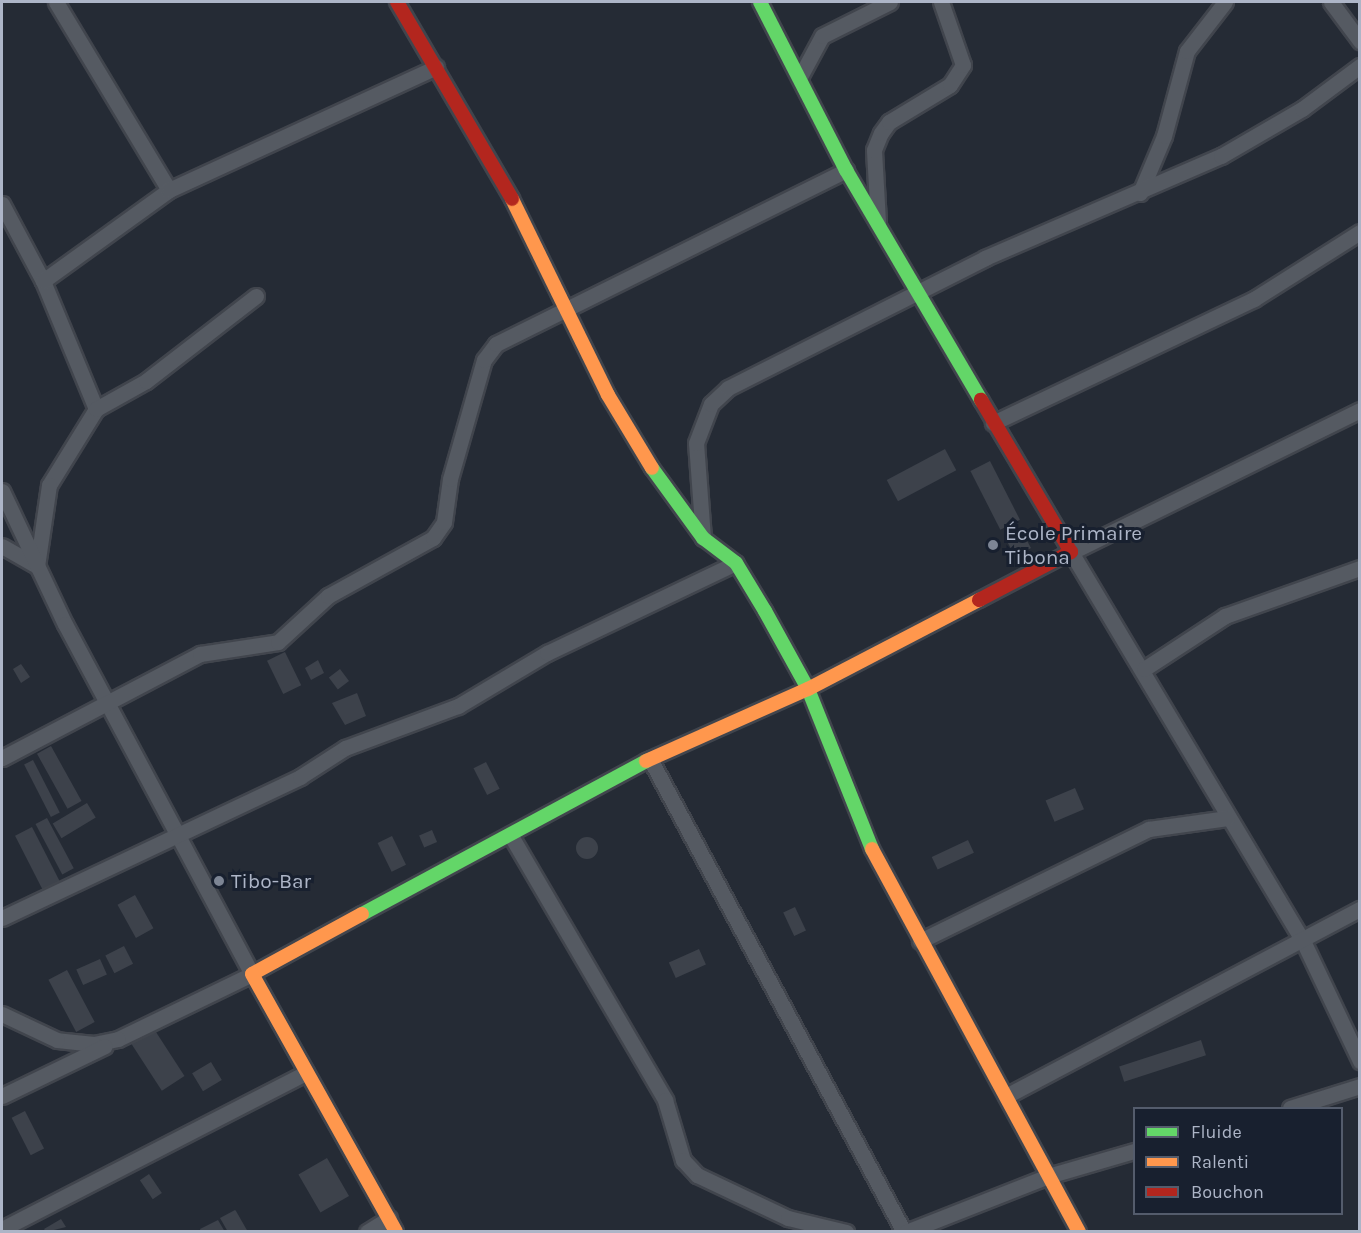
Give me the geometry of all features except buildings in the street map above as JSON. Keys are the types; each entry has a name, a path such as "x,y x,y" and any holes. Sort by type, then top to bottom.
{"street":[{"path":"56,2 169,190"},
{"path":"397,2 511,195 608,395 669,495 703,538 736,563 808,689 869,844 920,941 1008,1095 1079,1232"},
{"path":"760,2 801,75 846,170 920,291 993,423 1144,669 1227,818 1304,943 1359,1061"},
{"path":"801,75 822,36 890,2"},
{"path":"878,223 874,150 881,133 889,122 950,85 963,65 941,2"},
{"path":"1140,193 1164,136 1187,51 1225,2"},
{"path":"1331,2 1359,41"},
{"path":"703,538 696,443 711,404 728,388 920,291 1221,156 1302,109 1359,66"},
{"path":"43,281 169,190 436,67"},
{"path":"2,758 107,700 200,654 278,642 328,596 433,538 444,522 450,479 484,360 520,328 567,309 846,170"},
{"path":"2,204 43,281 96,409"},
{"path":"993,423 1254,299 1359,232"},
{"path":"37,566 49,484 96,409 146,381 256,296"},
{"path":"2,1096 252,974 330,927 511,836 650,759 808,689 1071,552 1359,410"},
{"path":"2,490 37,566 179,831 252,974 392,1225 367,1232"},
{"path":"2,546 37,566"},
{"path":"2,918 179,831 300,777 345,748 458,706 547,654 736,563"},
{"path":"1144,669 1225,616 1359,568"},
{"path":"650,759 906,1231 1048,1176 1133,1150"},
{"path":"920,941 1149,829 1227,818"},
{"path":"511,836 665,1100 683,1160 718,1186 788,1218 846,1232"},
{"path":"1008,1095 1304,943 1359,909"},
{"path":"2,1014 57,1040 118,1039"},
{"path":"2,1229 306,1073"},
{"path":"1293,1107 1359,1086"}],"traffic: fast":[{"path":"760,2 846,170 981,400"},
{"path":"652,468 703,538 736,563 765,611 808,689 872,849"},
{"path":"362,914 646,761"}],"traffic: slow":[{"path":"512,199 608,395 652,468"},
{"path":"646,761 808,689 979,600"},
{"path":"872,849 1079,1232"},
{"path":"362,914 252,974 396,1232"}],"traffic: jam":[{"path":"397,2 512,199"},
{"path":"979,600 1071,552 981,400"}],"place":[{"name":"École Primaire Tibona","path":"993,545"},
{"name":"Tibo-Bar","path":"219,881"}]}
